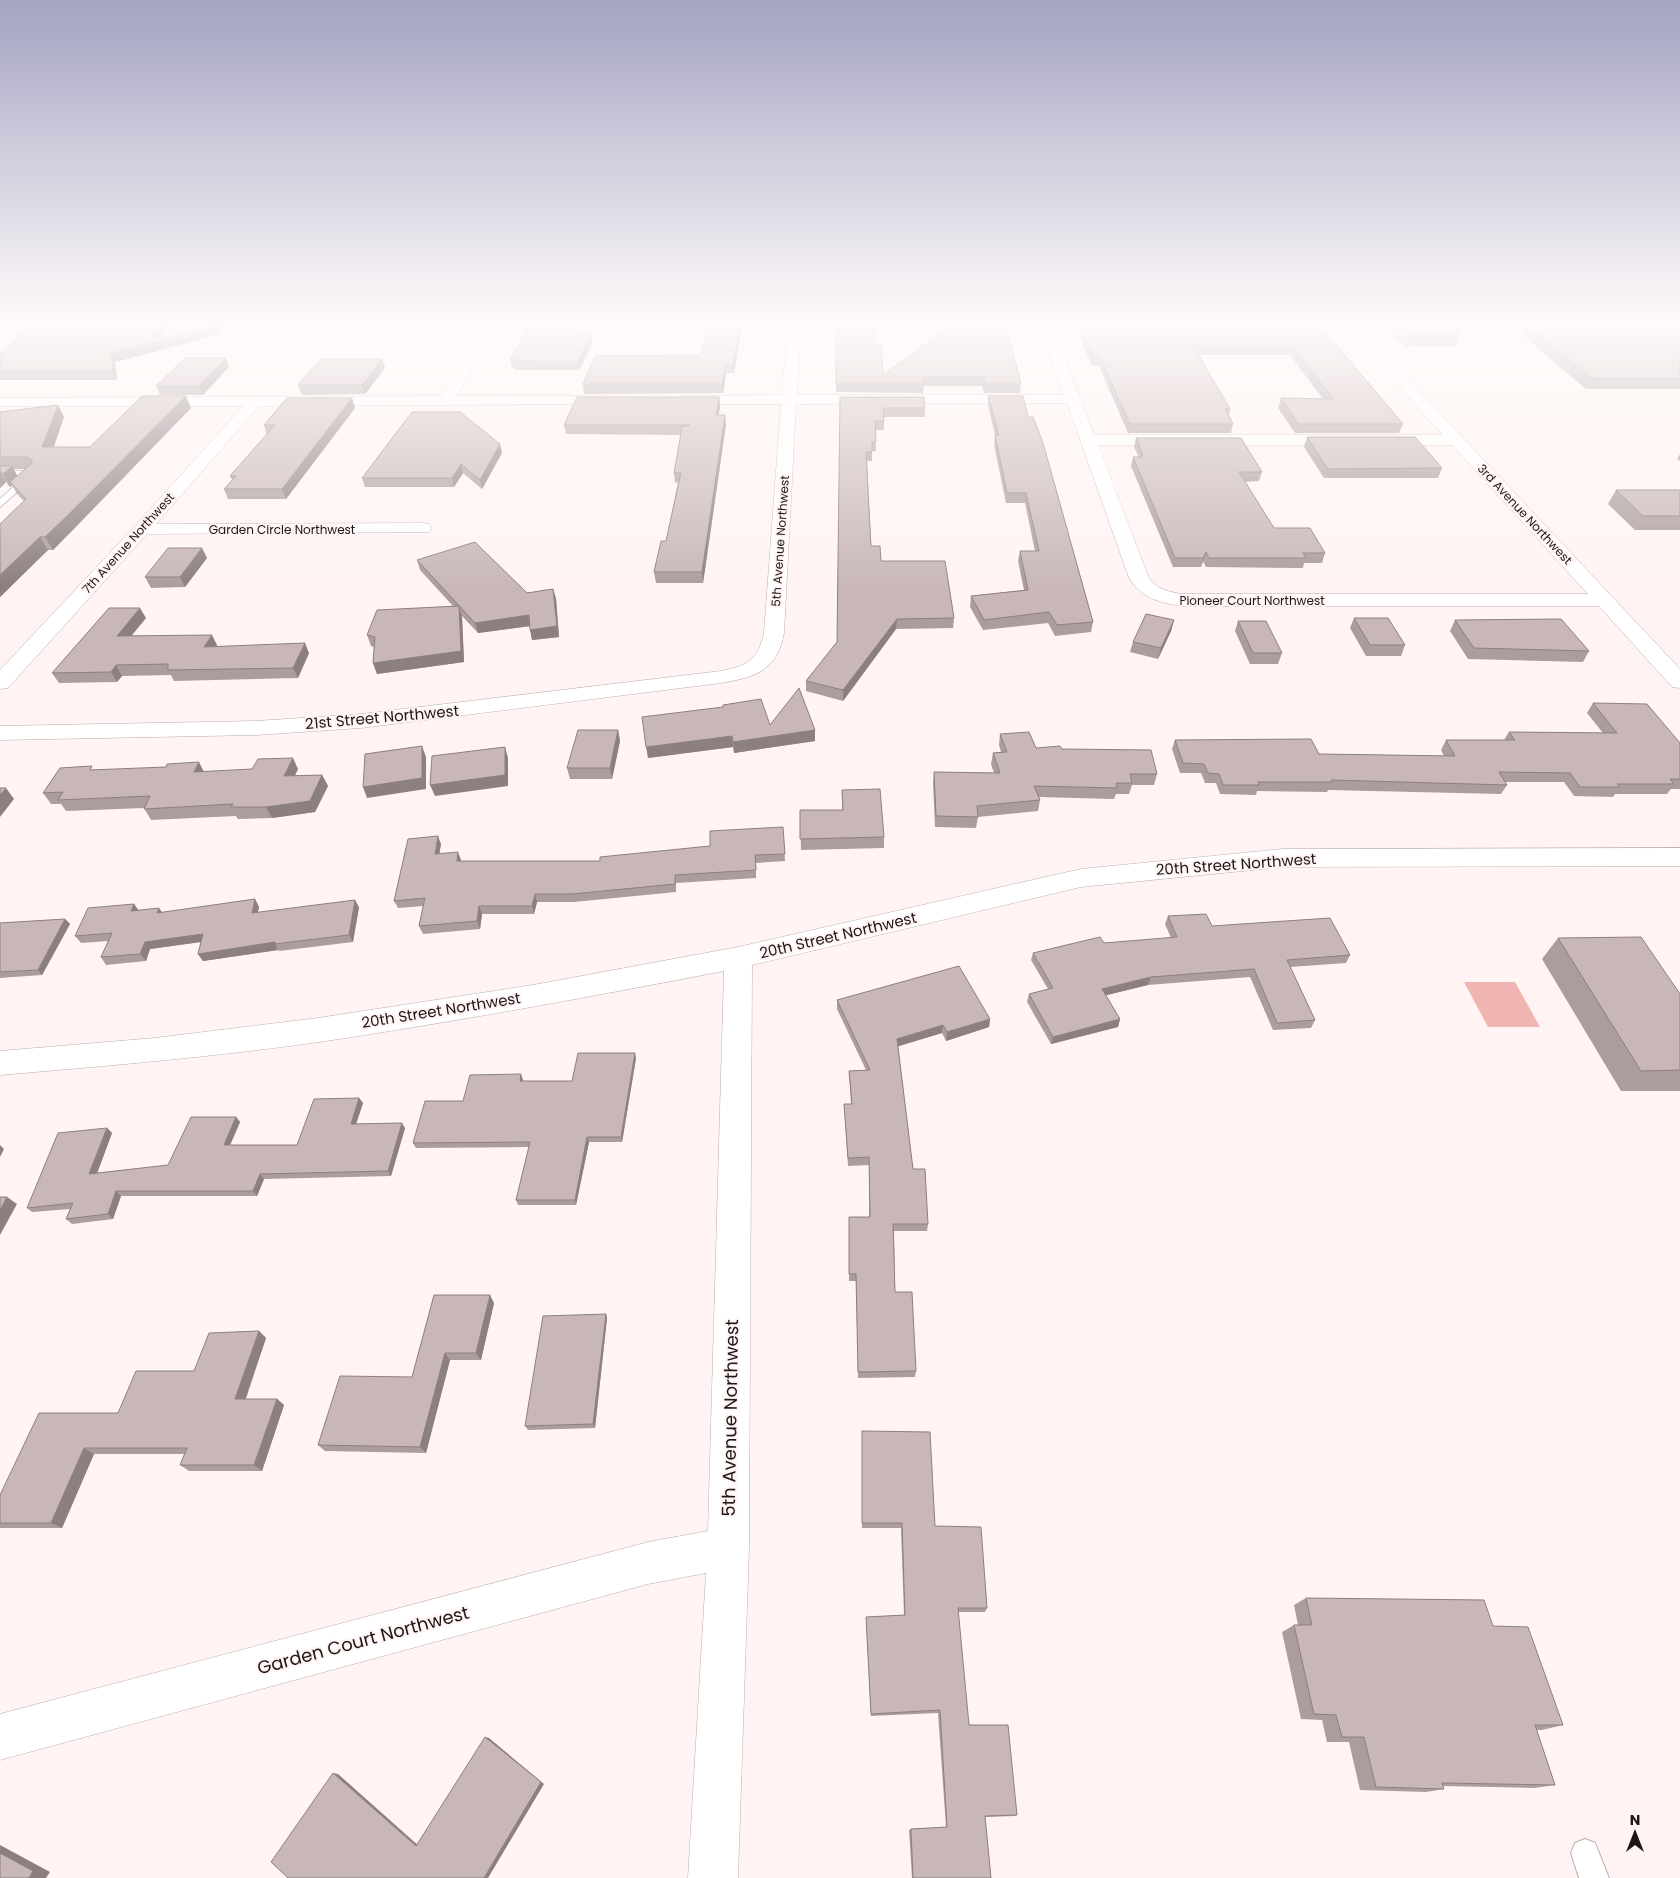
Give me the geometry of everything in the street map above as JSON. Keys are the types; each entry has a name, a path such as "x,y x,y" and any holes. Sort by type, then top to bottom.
{"street":[{"name":"7th Avenue Northwest","path":"0,683 142,530 245,413"},
{"name":"5th Avenue Northwest","path":"760,664 768,655 774,634 788,413"},
{"name":"Pioneer Court Northwest","path":"1077,413 1141,582 1149,590 1163,597 1203,600 1605,600"},
{"name":"3rd Avenue Northwest","path":"1431,413 1680,682"},
{"path":"1088,440 1456,440"},
{"name":"Garden Circle Northwest","path":"142,530 423,528"},
{"name":"21st Street Northwest","path":"0,733 256,728 361,721 721,677 738,674 760,664"},
{"name":"20th Street Northwest","path":"0,1063 155,1050 318,1030 532,996 738,958 1081,878 1284,858 1680,857"},
{"name":"5th Avenue Northwest","path":"713,1878 728,1548 738,958"},
{"name":"Garden Court Northwest","path":"0,1737 638,1566 728,1548"}],"lane":[{"path":"0,474 34,474 0,504"}],"shaded area":[{"path":"1464,982 1515,982 1540,1027 1488,1027"}],"building":[{"path":"0,413 55,413 42,447 90,447 125,413 169,413 67,516 45,537 40,537 0,575 0,524 26,499 10,482 32,463 32,460 26,457 0,457"},
{"path":"275,413 341,413 282,489 224,489 236,476 230,476 275,425 264,425"},
{"path":"412,413 461,413 500,444 480,480 461,464 452,478 362,478"},
{"path":"570,413 716,413 716,415 725,415 702,572 654,572 661,541 666,541 681,473 674,473 682,427 690,425 564,425"},
{"path":"840,413 883,413 884,421 875,421 876,442 872,442 872,452 866,452 871,546 880,546 881,561 945,561 954,618 897,619 843,690 806,681 837,642"},
{"path":"993,413 1027,413 1028,417 1033,417 1043,443 1093,622 1057,625 1049,612 984,620 971,596 1028,590 1020,551 1039,551 1026,493 1007,493 995,435 999,435"},
{"path":"1125,413 1227,413 1233,424 1130,424"},
{"path":"1291,413 1393,413 1403,424 1298,424"},
{"path":"1307,437 1415,437 1442,468 1328,469"},
{"path":"1136,438 1241,438 1262,472 1239,472 1274,528 1310,528 1325,553 1303,553 1306,558 1209,558 1206,552 1203,558 1175,558 1133,457 1142,457 1141,455 1143,455"},
{"path":"0,466 12,466 3,474 0,471"},
{"path":"1616,490 1680,490 1680,516 1643,516"},
{"path":"475,542 527,593 553,589 557,626 530,630 529,615 475,623 417,560"},
{"path":"168,548 202,548 180,577 145,577"},
{"path":"459,606 461,651 373,663 375,637 367,635 377,610"},
{"path":"109,608 140,608 117,636 212,635 204,647 305,643 293,668 168,670 168,664 116,665 111,672 52,673"},
{"path":"1146,614 1174,620 1161,648 1133,642"},
{"path":"1354,618 1388,618 1405,645 1370,645"},
{"path":"1561,619 1589,651 1474,648 1455,620"},
{"path":"1238,621 1266,621 1282,653 1253,653"},
{"path":"799,688 815,730 733,742 732,736 646,747 642,717 723,707 723,705 761,699 770,725"},
{"path":"1593,703 1647,704 1680,743 1680,779 1670,779 1674,784 1617,784 1620,787 1580,787 1570,773 1499,772 1507,785 1331,780 1332,782 1258,782 1259,785 1223,785 1219,774 1208,773 1204,764 1183,763 1175,740 1311,739 1319,754 1455,756 1446,740 1515,740 1509,732 1617,733"},
{"path":"578,730 618,730 610,768 567,768"},
{"path":"1029,732 1036,748 1060,746 1062,749 1151,750 1157,774 1130,774 1132,783 1116,783 1117,788 1034,786 1040,800 977,806 978,817 936,816 934,772 1000,773 993,753 1007,752 1000,734"},
{"path":"422,746 422,778 363,787 365,754"},
{"path":"505,747 505,775 430,785 432,756"},
{"path":"293,758 284,776 322,775 310,801 266,807 231,807 233,804 144,809 150,796 58,800 63,792 43,793 60,768 92,766 90,770 166,767 167,764 199,762 194,772 252,769 258,759"},
{"path":"0,788 6,788 0,795"},
{"path":"880,789 884,837 800,839 800,810 843,810 842,790"},
{"path":"783,827 785,854 755,855 756,870 675,875 675,884 572,894 535,894 532,906 479,906 477,921 419,926 425,898 394,901 408,839 438,836 435,854 458,852 457,861 600,861 600,857 710,846 710,831"},
{"path":"255,899 252,913 355,900 349,935 275,944 275,942 198,954 203,934 145,942 140,954 101,957 112,933 75,936 88,908 134,904 131,911 159,908 157,913"},
{"path":"1206,914 1212,926 1330,918 1350,955 1287,960 1315,1020 1277,1023 1254,969 1151,977 1102,989 1120,1019 1053,1037 1029,994 1053,988 1033,953 1100,937 1104,943 1177,937 1168,916"},
{"path":"65,919 38,970 0,972 0,923"},
{"path":"1641,937 1680,994 1680,1070 1641,1071 1558,938"},
{"path":"959,966 990,1019 947,1032 943,1025 897,1039 913,1169 925,1169 928,1224 893,1224 895,1292 912,1292 916,1371 858,1372 856,1274 849,1274 849,1217 870,1217 869,1157 848,1158 844,1104 852,1104 849,1071 870,1070 837,1000"},
{"path":"578,1053 635,1053 621,1137 587,1137 575,1200 516,1200 530,1142 413,1143 425,1101 463,1101 470,1075 521,1074 520,1081 572,1081"},
{"path":"359,1098 351,1124 402,1123 388,1171 260,1174 253,1191 116,1191 108,1214 66,1219 73,1203 27,1208 58,1133 107,1128 89,1174 168,1165 191,1117 236,1117 224,1145 297,1145 314,1099"},
{"path":"0,1197 7,1197 0,1210"},
{"path":"434,1295 490,1295 476,1353 445,1353 420,1447 318,1445 340,1376 412,1377"},
{"path":"606,1314 593,1424 525,1426 543,1316"},
{"path":"259,1331 235,1399 277,1399 254,1465 180,1465 187,1448 84,1448 51,1523 0,1523 0,1495 39,1413 118,1413 136,1371 194,1371 209,1333"},
{"path":"862,1431 930,1432 935,1526 981,1527 987,1608 958,1608 969,1725 1008,1725 1017,1815 985,1816 991,1878 913,1878 911,1829 947,1827 940,1710 871,1714 866,1617 905,1615 902,1523 862,1523"},
{"path":"1306,1598 1484,1600 1493,1626 1528,1627 1563,1725 1535,1725 1555,1785 1442,1783 1444,1789 1376,1787 1364,1737 1342,1737 1336,1715 1314,1714 1294,1625 1312,1625"},
{"path":"485,1737 541,1782 484,1878 288,1878 271,1862 333,1773 416,1846"},
{"path":"0,1853 33,1871 29,1878 0,1878"}]}
